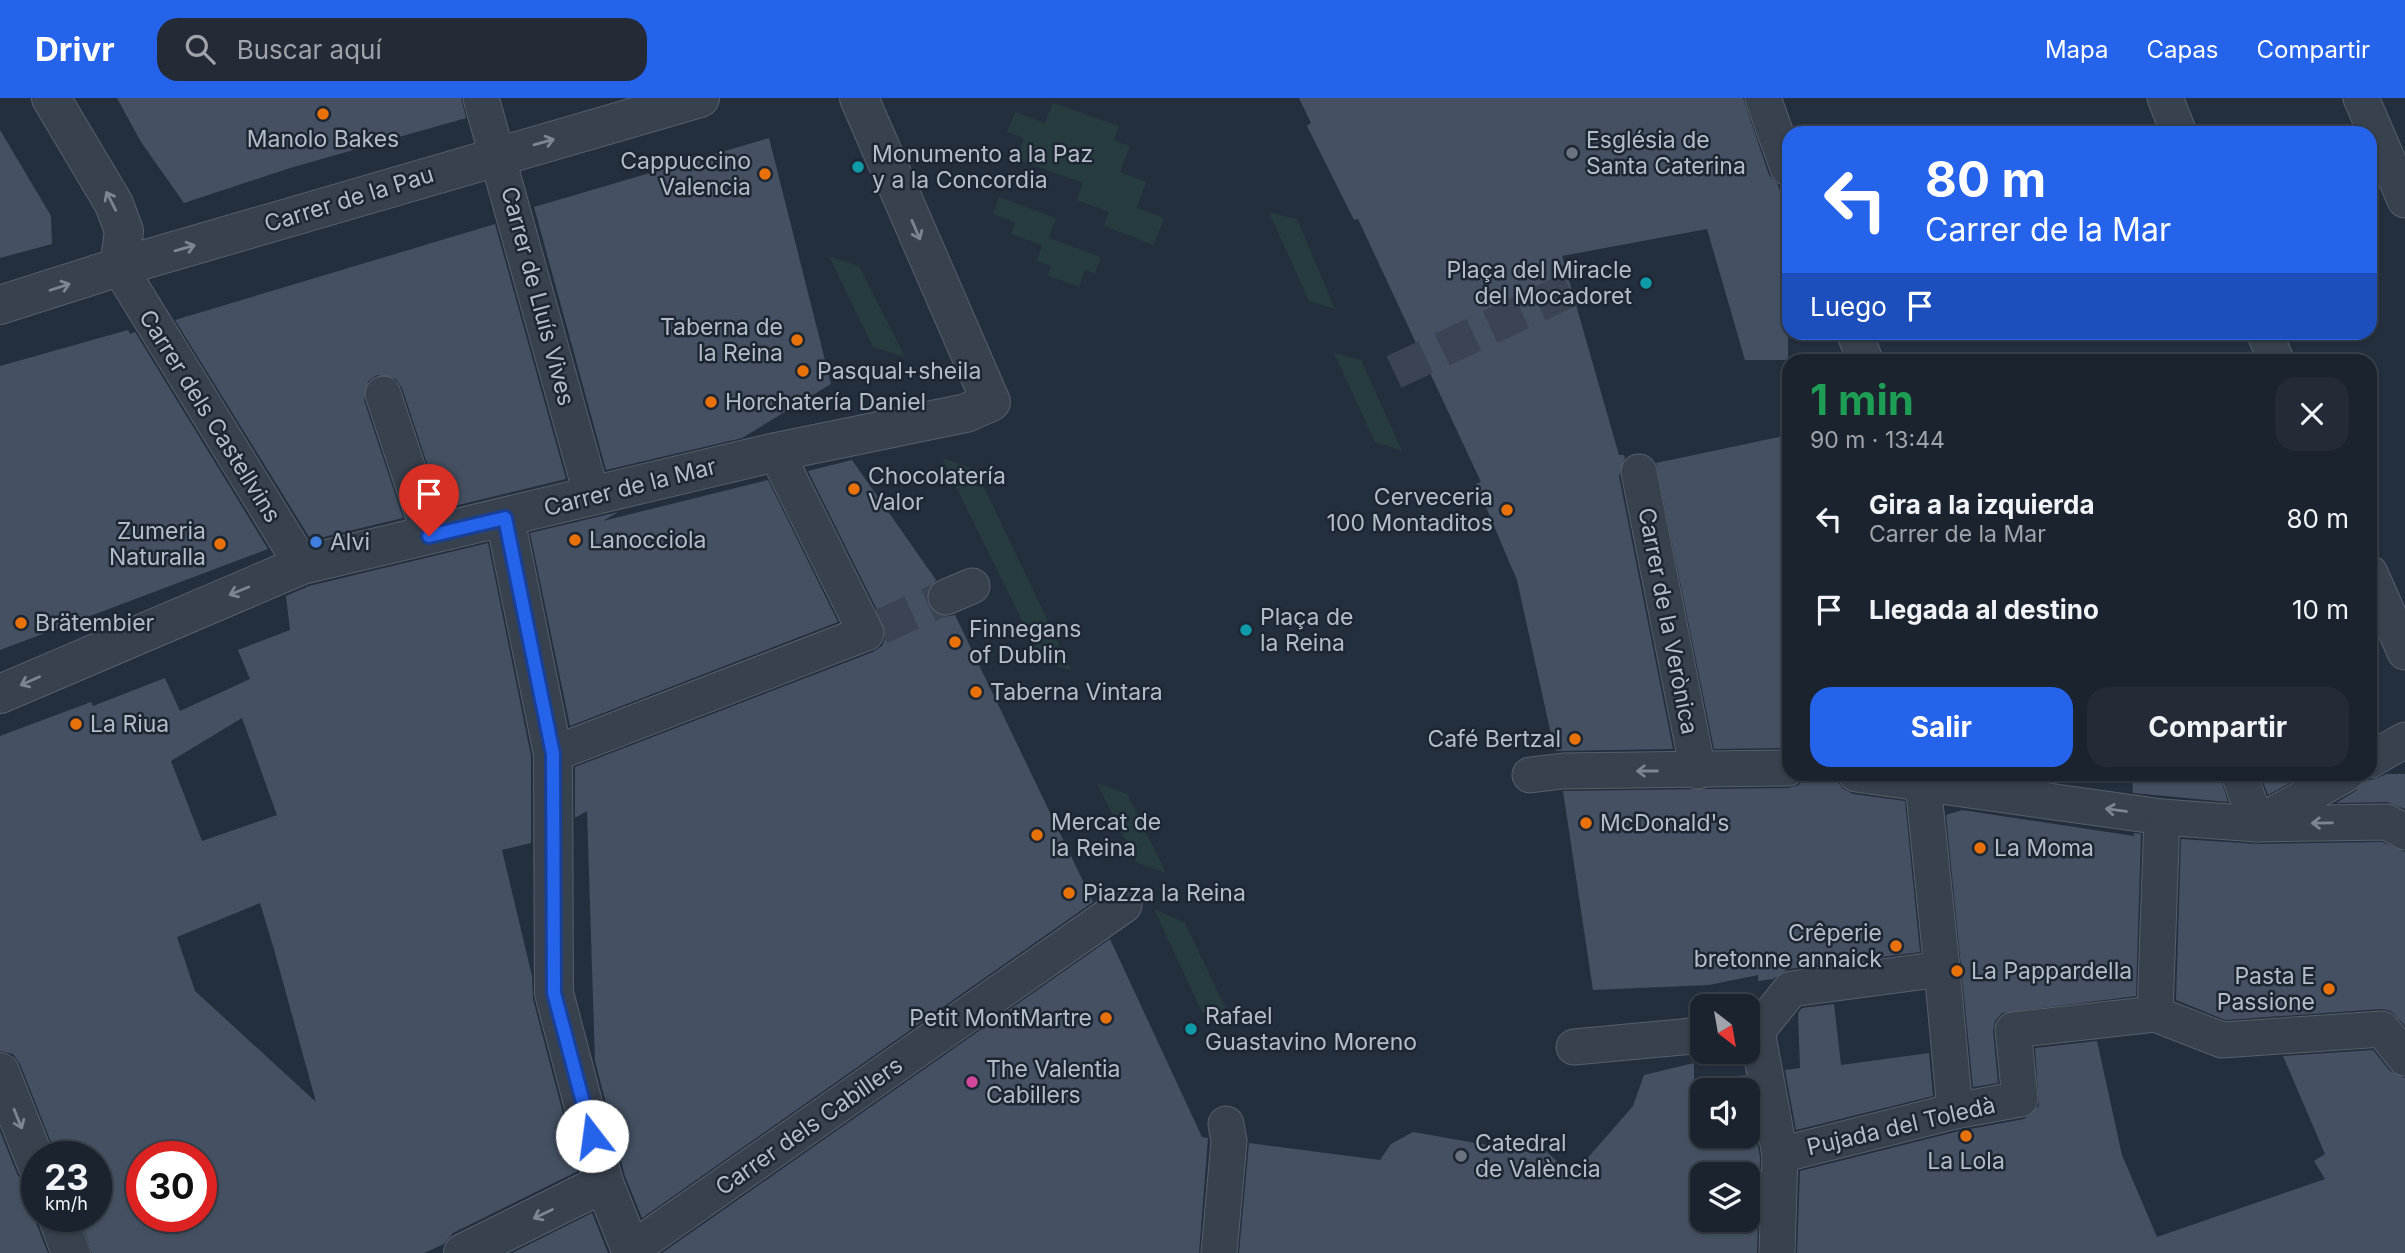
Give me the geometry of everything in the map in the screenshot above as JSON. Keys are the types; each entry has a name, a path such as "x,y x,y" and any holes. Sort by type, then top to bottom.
{"street":[{"path":"51,98 114,204 124,231 119,267"},
{"name":"Carrer de Lluís Vives","path":"481,98 499,154 592,496"},
{"name":"Carrer de la Pau","path":"0,305 499,154 700,98"},
{"name":"Carrer de la Mar","path":"0,694 302,565 776,452 966,413 991,402 859,98"},
{"path":"1763,98 1782,151"},
{"path":"2165,98 2176,126"},
{"path":"2361,98 2373,126"},
{"path":"2377,135 2405,200"},
{"name":"Carrer dels Castellvins","path":"119,267 302,565"},
{"path":"383,394 429,536"},
{"path":"553,754 873,630 776,452"},
{"name":"Carrer de la Verònica","path":"1639,472 1698,771"},
{"path":"505,518 553,754 554,993 604,1183 631,1252"},
{"path":"2386,588 2405,652"},
{"path":"2377,756 2405,740"},
{"path":"1530,775 1563,771 1782,768"},
{"path":"1903,781 1923,784 2007,784 2162,817 2257,824 2396,827"},
{"path":"2242,781 2257,824"},
{"path":"2257,824 2334,781"},
{"path":"1923,784 1955,1111"},
{"path":"2162,817 2155,1014 2222,1040 2382,1028 2405,1058"},
{"name":"Carrer dels Cabillers","path":"631,1252 1124,905"},
{"path":"1760,1023 1791,989 1942,970"},
{"name":"Pujada del Toledà","path":"1780,1155 1955,1111 2020,1099 2013,1030 2155,1014"},
{"path":"1574,1047 1690,1036"},
{"path":"1760,1063 1780,1155 1777,1253"},
{"path":"0,1072 27,1141"},
{"path":"1219,1253 1228,1141 1226,1124"},
{"path":"463,1253 604,1183"},
{"path":"63,1232 71,1253"}],"green space":[{"path":"1053,103 1119,126 1114,140 1130,146 1120,172 1146,182 1137,208 1164,218 1154,245 1104,226 1109,212 1077,200 1083,183 1016,159 1024,138 1007,132 1015,112 1045,123"},
{"path":"999,197 1056,218 1049,238 1101,257 1095,273 1085,270 1079,287 1048,276 1051,266 1037,261 1042,245 1011,234 1015,222 993,214"},
{"path":"1269,212 1297,219 1335,309 1309,301"},
{"path":"829,256 859,266 905,357 873,347"},
{"path":"1334,353 1361,360 1402,451 1375,442"},
{"path":"942,458 975,469 1072,671 1042,661"},
{"path":"1097,783 1127,794 1166,873 1137,863"},
{"path":"1154,909 1185,923 1232,1022 1202,1012"}],"building":[{"path":"117,98 461,98 466,118 290,168 184,203 141,142"},
{"path":"1299,98 1743,98 1769,175 1778,185 1782,197 1782,340 1788,340 1788,354 1782,354 1782,360 1745,360 1707,229 1562,256 1619,455 1624,455 1625,458 1619,476 1673,749 1557,751 1554,748 1517,580 1476,484 1481,482 1358,219 1354,220 1307,126 1311,123"},
{"path":"0,130 51,216 52,244 0,258"},
{"path":"769,138 831,384 742,438 606,470 534,207"},
{"path":"495,224 566,479 442,509 402,388 396,379 377,375 368,381 364,400 403,518 311,540 175,320"},
{"path":"128,330 130,334 135,332 268,549 0,650 0,366"},
{"path":"1782,436 1782,748 1714,749 1656,463"},
{"path":"852,460 936,580 926,594 928,605 943,617 955,615 1093,902 642,1218 625,1176 595,1061 587,811 575,818 575,767 873,652 882,646 886,636 884,624 808,471"},
{"path":"768,480 838,622 570,726 530,533 618,512 603,521"},
{"path":"488,543 531,756 531,843 502,850 532,976 533,999 578,1171 453,1233 444,1244 424,1253 92,1253 85,1232 112,1232 112,1141 51,1141 20,1064 13,1054 0,1051 0,736 91,702 93,706 165,678 180,711 250,679 238,650 290,630 286,596 309,586","holes":["242,718 277,815 202,841 171,761","260,903 273,946 316,1102 195,991 177,937"]},
{"path":"2387,774 2405,774 2405,809 2387,802 2336,803 2356,791 2364,781 2377,781 2377,778"},
{"path":"1802,781 1837,781 1843,789 1853,794 1905,801 1920,952 1788,969 1773,979 1758,981 1758,975 1709,985 1593,990 1563,791 1788,788 1799,785"},
{"path":"2132,781 2221,781 2228,802 2133,793"},
{"path":"2263,781 2293,781 2268,795"},
{"path":"1962,810 2134,836 2134,833 2141,834 2136,996 2002,1013 1995,1021 1993,1031 1998,1083 1973,1087 1946,815"},
{"path":"2181,839 2257,844 2382,842 2405,852 2405,1026 2391,1011 2381,1009 2225,1020 2176,1000"},
{"path":"1110,939 1202,1137 1208,1138 1199,1253 662,1253"},
{"path":"1834,1004 1841,1065 1929,1053 1933,1096 1796,1130 1785,1070 1800,1068 1798,1013 1802,1008"},
{"path":"2097,1041 2122,1155 2157,1237 2325,1179 2314,1161 2325,1154 2283,1056 2373,1050 2390,1071 2405,1078 2405,1253 1797,1253 1800,1171 1959,1131 2024,1119 2039,1106 2035,1048"},
{"name":"Catedral de València","path":"1694,1064 1694,1078 1690,1078 1690,1148 1758,1148 1760,1157 1760,1162 1690,1162 1690,1232 1758,1232 1757,1253 1239,1253 1249,1143 1380,1160 1391,1144 1413,1132 1527,1152 1536,1141 1572,1176 1633,1106 1644,1075"},
{"name":"Catedral de València","path":"1745,1075 1746,1078 1723,1078"},
{"path":"0,1131 21,1179 21,1232 40,1232 48,1253 0,1253"},
{"path":"592,1213 608,1253 512,1253"}],"tunnel":[{"path":"1394,372 1571,289"},
{"path":"880,627 946,597"}],"place":[{"name":"Manolo Bakes","path":"323,114"},
{"name":"Església de Santa Caterina","path":"1572,153"},
{"name":"Monumento a la Paz y a la Concordia","path":"858,167"},
{"name":"Cappuccino Valencia","path":"765,174"},
{"name":"Plaça del Miracle del Mocadoret","path":"1646,283"},
{"name":"Taberna de la Reina","path":"797,340"},
{"name":"Pasqual+sheila","path":"803,371"},
{"name":"Horchatería Daniel","path":"711,402"},
{"name":"Chocolatería Valor","path":"854,489"},
{"name":"Cerveceria 100 Montaditos","path":"1507,510"},
{"name":"Lanocciola","path":"575,540"},
{"name":"Alvi","path":"316,542"},
{"name":"Zumeria Naturalla","path":"220,544"},
{"name":"Brätembier","path":"21,623"},
{"name":"Plaça de la Reina","path":"1246,630"},
{"name":"Finnegans of Dublin","path":"955,642"},
{"name":"Taberna Vintara","path":"976,692"},
{"name":"La Riua","path":"76,724"},
{"name":"Café Bertzal","path":"1575,739"},
{"name":"McDonald's","path":"1586,823"},
{"name":"Mercat de la Reina","path":"1037,835"},
{"name":"La Moma","path":"1980,848"},
{"name":"Piazza la Reina","path":"1069,893"},
{"name":"Crêperie bretonne annaick","path":"1896,946"},
{"name":"La Pappardella","path":"1957,971"},
{"name":"Pasta E Passione","path":"2329,989"},
{"name":"Petit MontMartre","path":"1106,1018"},
{"name":"Rafael Guastavino Moreno","path":"1191,1029"},
{"name":"The Valentia Cabillers","path":"972,1082"},
{"name":"La Lola","path":"1966,1136"},
{"name":"Catedral de València","path":"1461,1156"}],"route":[{"path":"429,536 505,518 553,754 554,993 592,1136"}]}
